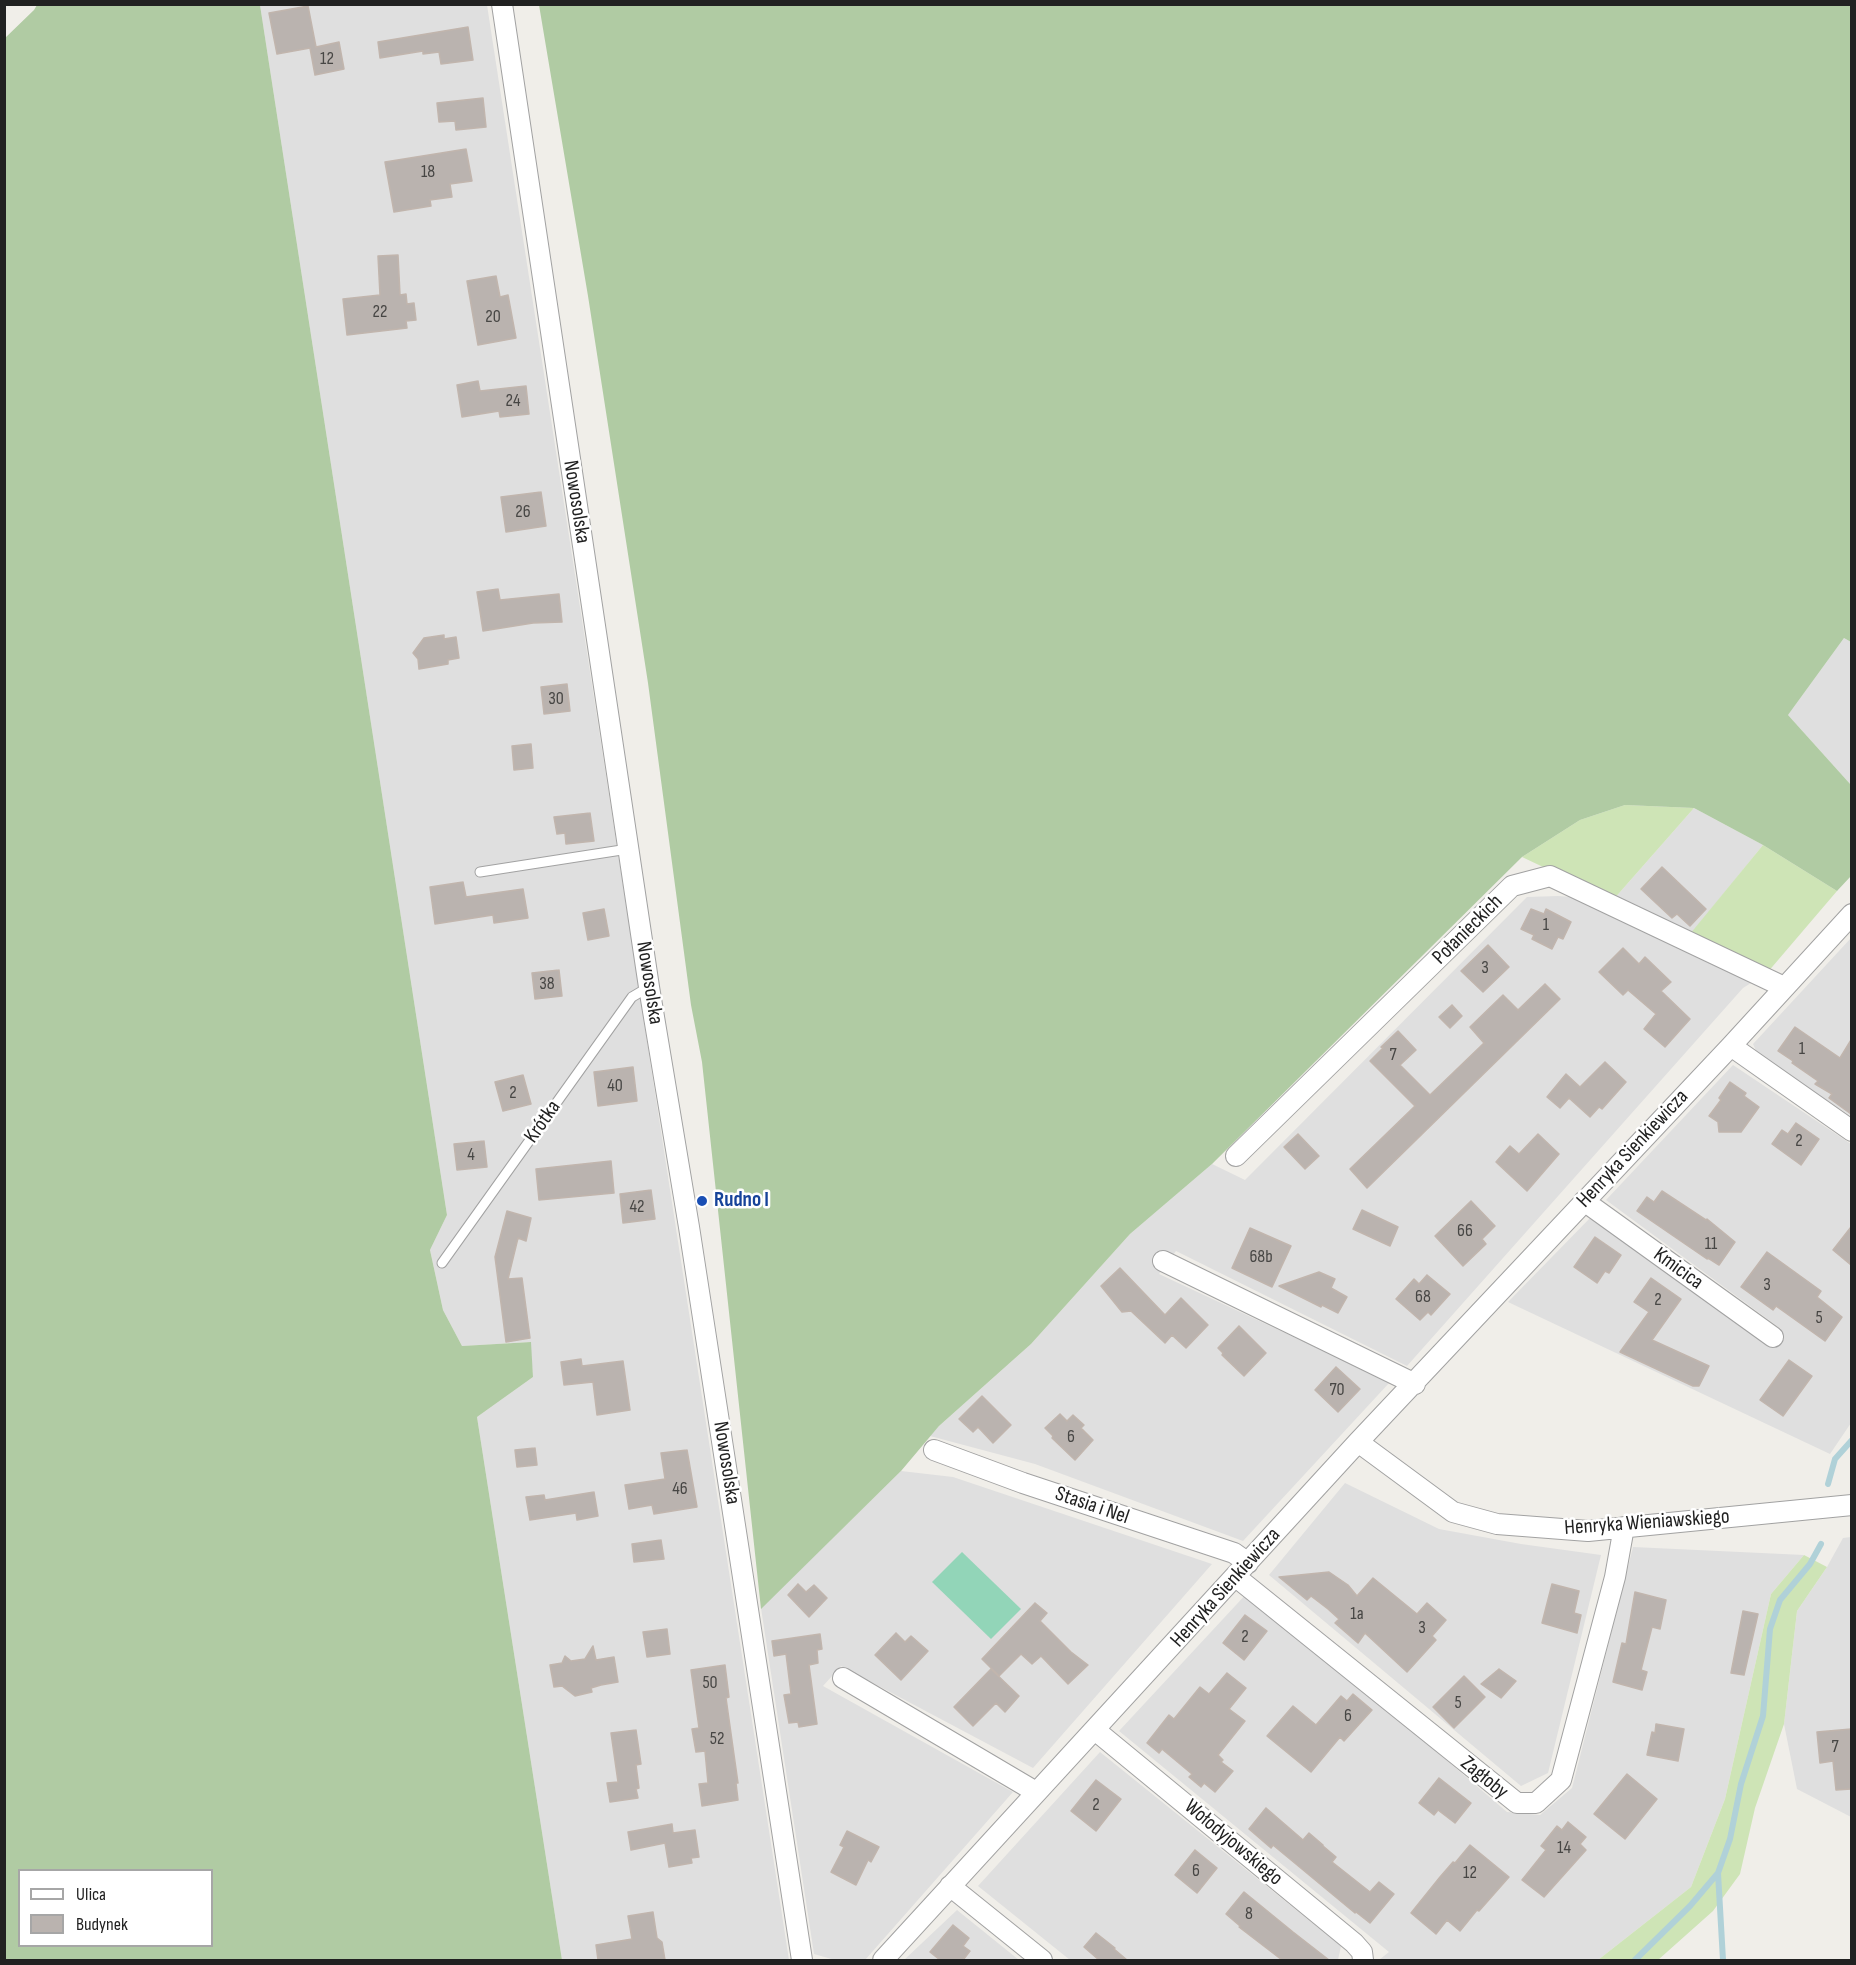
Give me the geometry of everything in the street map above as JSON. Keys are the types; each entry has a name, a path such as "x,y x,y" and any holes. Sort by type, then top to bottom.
{"street":[{"name":"Nowosolska","path":"502,4 649,987 689,1227 802,1960"},
{"name":"Połanieckich","path":"1236,1156 1512,886 1550,876 1784,987"},
{"name":"Henryka Sienkiewicza","path":"883,1960 1358,1442 1731,1046 1851,914"},
{"path":"1731,1046 1851,1131"},
{"name":"Kmicica","path":"1584,1201 1773,1337"},
{"path":"1163,1261 1415,1384"},
{"name":"Henryka Wieniawskiego","path":"1358,1442 1453,1512 1497,1524 1588,1531 1851,1505"},
{"name":"Stasia i Nel","path":"934,1450 1023,1483 1234,1553 1242,1570"},
{"name":"Zagłoby","path":"1242,1570 1517,1803 1536,1803 1561,1780 1615,1577 1624,1527"},
{"path":"843,1678 1036,1792"},
{"name":"Wołodyjowskiego","path":"1095,1730 1354,1943 1362,1952 1363,1960"},
{"path":"950,1886 1042,1960"}],"lane":[{"path":"480,872 628,849"},
{"name":"Krótka","path":"442,1263 632,997 649,987"}],"shaded area":[{"path":"260,5 487,5 789,1960 562,1960 477,1417 533,1377 530,1342 462,1346 443,1310 430,1250 447,1215"},
{"path":"1844,638 1851,642 1851,785 1788,715"},
{"path":"1694,808 1763,845 1691,934 1767,973 1743,988 1407,1366 1176,1251 1159,1274 1390,1382 1243,1541 1035,1464 930,1436 1031,1344 1130,1234 1212,1164 1245,1180 1527,897 1558,896 1613,900"},
{"path":"1851,938 1851,1116 1758,1055 1753,1044"},
{"path":"1733,1065 1851,1144 1851,1423 1830,1454 1508,1302 1591,1217 1771,1345 1781,1329 1606,1200"},
{"path":"901,1471 953,1477 1212,1564 1033,1768 841,1666 823,1686 1013,1792 865,1960 835,1960 814,1954 761,1608"},
{"path":"1345,1483 1439,1529 1521,1544 1601,1555 1548,1773 1521,1786 1269,1575"},
{"path":"1851,1537 1851,1817 1797,1789 1784,1724 1797,1611 1827,1567 1843,1538"},
{"path":"1633,1547 1804,1555 1771,1594 1725,1799 1691,1887 1598,1960 1379,1960 1389,1952 1119,1731 1249,1591 1507,1812 1540,1815 1572,1788"},
{"path":"1100,1752 1341,1946 1338,1960 1070,1960 978,1886"},
{"path":"957,1910 1019,1960 904,1960"}],"green space":[{"path":"37,5 260,5 447,1215 430,1250 443,1310 462,1346 531,1342 533,1377 477,1417 562,1960 5,1960 4,39"},
{"path":"539,5 1851,5 1851,642 1844,638 1788,715 1851,785 1851,876 1837,891 1763,845 1694,808 1625,805 1580,820 1522,857 1212,1164 1130,1234 1031,1344 939,1426 901,1471 761,1609 702,1062 691,1005 648,683 588,296"},
{"path":"1625,805 1694,808 1613,900 1522,857 1580,820"},
{"path":"1763,845 1837,891 1767,973 1690,934"},
{"path":"962,1552 1021,1609 991,1639 932,1582"},
{"path":"1804,1555 1827,1567 1797,1611 1784,1724 1755,1808 1740,1874 1713,1911 1658,1960 1598,1960 1691,1887 1725,1799 1771,1594"}],"building":[{"path":"308,6 316,47 339,42 344,69 315,75 310,48 277,54 269,13"},
{"path":"468,27 473,60 441,64 439,52 423,54 423,51 380,58 378,42"},
{"path":"483,98 486,127 456,130 455,121 439,122 437,103"},
{"path":"466,149 472,181 450,184 452,197 430,200 431,206 394,212 385,162"},
{"path":"398,255 400,295 406,294 407,304 414,303 416,320 406,321 407,328 347,335 343,299 380,295 378,256"},
{"path":"496,276 500,297 508,295 516,338 478,345 467,281"},
{"path":"478,381 480,391 526,386 529,414 500,417 499,411 462,417 457,385"},
{"path":"541,492 546,526 506,532 501,497"},
{"path":"498,589 500,600 559,594 562,622 533,623 483,631 477,592"},
{"path":"444,635 444,639 456,637 459,658 448,660 448,664 419,669 418,659 413,653 424,638"},
{"path":"567,684 570,711 544,714 541,687"},
{"path":"531,744 533,768 514,770 512,746"},
{"path":"590,813 594,841 566,844 565,833 557,834 554,817"},
{"path":"1662,867 1706,909 1690,926 1677,914 1672,918 1641,889"},
{"path":"463,882 466,897 523,889 528,918 494,923 493,915 435,924 430,887"},
{"path":"604,909 609,936 588,940 583,913"},
{"path":"1531,909 1544,914 1546,909 1571,922 1563,939 1558,937 1552,949 1532,939 1534,935 1521,929"},
{"path":"1488,945 1509,967 1483,992 1461,971"},
{"path":"1623,948 1639,964 1645,957 1671,982 1661,991 1690,1019 1665,1047 1644,1029 1656,1014 1628,990 1623,995 1599,972"},
{"path":"559,970 562,996 535,999 532,973"},
{"path":"1545,984 1560,999 1367,1188 1350,1169 1415,1106 1370,1061 1383,1048 1381,1047 1398,1031 1416,1050 1400,1065 1430,1095 1484,1043 1470,1027 1503,995 1518,1010"},
{"path":"1452,1005 1462,1016 1450,1028 1439,1017"},
{"path":"1795,1027 1840,1058 1851,1040 1851,1114 1829,1098 1832,1094 1815,1084 1818,1081 1778,1051"},
{"path":"1605,1062 1626,1082 1602,1109 1599,1107 1590,1117 1569,1098 1560,1108 1547,1097 1566,1074 1580,1087"},
{"path":"633,1067 637,1101 598,1106 594,1072"},
{"path":"523,1075 531,1104 503,1111 495,1082"},
{"path":"1730,1082 1746,1093 1744,1096 1759,1107 1741,1132 1719,1132 1718,1122 1709,1116 1721,1100 1719,1098"},
{"path":"1796,1123 1819,1139 1801,1165 1772,1144 1782,1130 1788,1134"},
{"path":"1298,1134 1319,1156 1305,1169 1284,1147"},
{"path":"1538,1134 1559,1154 1527,1191 1496,1162 1510,1146 1519,1154"},
{"path":"484,1141 487,1167 457,1170 454,1144"},
{"path":"611,1161 614,1193 539,1200 536,1169"},
{"path":"651,1190 655,1219 623,1223 620,1194"},
{"path":"1662,1191 1707,1219 1735,1242 1719,1265 1637,1211 1647,1197 1654,1202"},
{"path":"1471,1201 1495,1226 1482,1239 1486,1244 1463,1266 1435,1236"},
{"path":"1362,1210 1398,1227 1390,1246 1353,1229"},
{"path":"507,1211 531,1218 526,1241 518,1238 508,1279 522,1278 530,1338 506,1342 495,1257"},
{"path":"1851,1227 1851,1265 1833,1250"},
{"path":"1250,1228 1291,1246 1272,1287 1232,1268"},
{"path":"1595,1237 1621,1255 1609,1273 1605,1271 1597,1283 1574,1267"},
{"path":"1767,1252 1821,1291 1817,1297 1842,1317 1825,1341 1776,1306 1773,1310 1741,1287"},
{"path":"1120,1268 1165,1315 1181,1298 1208,1325 1186,1348 1172,1335 1165,1343 1131,1311 1122,1312 1101,1286"},
{"path":"1319,1272 1335,1279 1331,1288 1347,1297 1338,1313 1279,1286"},
{"path":"1427,1275 1450,1294 1431,1315 1428,1312 1420,1320 1396,1299 1414,1279 1419,1284"},
{"path":"1651,1278 1681,1299 1652,1340 1709,1366 1699,1386 1693,1386 1620,1352 1649,1312 1634,1302"},
{"path":"1239,1326 1266,1353 1244,1376 1222,1355 1223,1353 1218,1348"},
{"path":"581,1359 582,1366 623,1361 630,1410 597,1415 593,1382 564,1385 561,1362"},
{"path":"1789,1360 1812,1376 1783,1416 1760,1400"},
{"path":"1336,1367 1360,1389 1338,1412 1315,1390"},
{"path":"982,1396 1011,1425 993,1443 978,1427 973,1432 959,1419"},
{"path":"1060,1414 1067,1421 1073,1415 1084,1425 1081,1428 1093,1440 1075,1460 1045,1428"},
{"path":"535,1448 537,1465 517,1467 515,1450"},
{"path":"687,1450 697,1507 654,1514 652,1505 629,1509 625,1485 665,1479 661,1453"},
{"path":"594,1492 598,1516 577,1520 576,1513 530,1520 526,1497 544,1495 545,1500"},
{"path":"661,1540 664,1559 634,1562 632,1544"},
{"path":"1329,1572 1348,1585 1357,1596 1373,1578 1417,1614 1427,1603 1446,1620 1432,1636 1436,1640 1407,1672 1365,1633 1358,1643 1335,1623 1339,1619 1328,1609 1311,1596 1307,1600 1279,1577"},
{"path":"798,1584 806,1592 814,1585 827,1598 809,1617 788,1595"},
{"path":"1552,1584 1579,1591 1574,1613 1581,1615 1577,1633 1542,1623"},
{"path":"1635,1592 1666,1600 1660,1629 1652,1627 1641,1670 1647,1672 1642,1690 1613,1682 1622,1643 1626,1644"},
{"path":"1035,1603 1047,1613 1040,1621 1071,1652 1088,1665 1068,1684 1041,1656 1032,1664 1021,1654 999,1676 982,1659"},
{"path":"1743,1611 1758,1614 1744,1675 1731,1673"},
{"path":"1245,1615 1267,1631 1244,1660 1223,1643"},
{"path":"667,1629 670,1654 647,1657 643,1632"},
{"path":"896,1633 905,1642 911,1636 928,1651 901,1680 875,1655"},
{"path":"820,1634 822,1649 817,1650 818,1663 809,1665 817,1724 799,1727 798,1722 789,1723 784,1695 791,1694 786,1654 774,1656 772,1641"},
{"path":"593,1646 596,1660 614,1657 618,1682 591,1688 592,1692 575,1696 562,1686 554,1687 550,1665 562,1663 565,1656 571,1661 585,1659"},
{"path":"725,1665 729,1697 726,1698 738,1783 736,1783 738,1800 702,1806 699,1784 708,1783 705,1751 696,1752 692,1729 699,1728 691,1670"},
{"path":"991,1669 1019,1696 1005,1712 996,1703 973,1726 954,1707"},
{"path":"1499,1669 1516,1681 1501,1698 1481,1684"},
{"path":"1227,1673 1246,1688 1229,1709 1245,1721 1218,1755 1223,1760 1221,1762 1233,1771 1215,1792 1204,1783 1201,1787 1189,1777 1192,1774 1162,1749 1159,1753 1147,1743 1169,1715 1174,1719 1200,1687 1209,1694"},
{"path":"1464,1676 1485,1697 1454,1728 1433,1707"},
{"path":"1353,1694 1372,1710 1344,1741 1340,1737 1311,1772 1267,1736 1293,1706 1316,1725 1341,1696 1347,1701"},
{"path":"1656,1724 1684,1729 1678,1761 1647,1755"},
{"path":"1851,1729 1851,1789 1836,1790 1833,1761 1820,1763 1817,1732"},
{"path":"636,1730 641,1764 636,1765 638,1798 610,1802 607,1783 618,1782 611,1733"},
{"path":"1627,1774 1657,1799 1625,1839 1594,1814"},
{"path":"1439,1778 1471,1803 1455,1823 1438,1810 1434,1815 1419,1803"},
{"path":"1096,1780 1121,1799 1096,1831 1071,1811"},
{"path":"1266,1808 1303,1840 1309,1833 1336,1857 1332,1862 1370,1892 1379,1882 1394,1894 1370,1923 1273,1845 1271,1848 1249,1829"},
{"path":"1568,1822 1586,1837 1580,1844 1586,1850 1544,1897 1522,1880 1546,1850 1541,1846 1557,1826 1562,1830"},
{"path":"672,1824 673,1833 695,1830 699,1857 691,1858 692,1863 669,1867 665,1843 631,1850 628,1832"},
{"path":"847,1831 879,1847 871,1862 868,1860 856,1885 831,1872 844,1847 840,1845"},
{"path":"1470,1845 1509,1877 1460,1931 1447,1920 1436,1934 1411,1913"},
{"path":"1195,1850 1217,1868 1197,1893 1175,1875"},
{"path":"1244,1892 1329,1960 1282,1960 1239,1927 1226,1914"},
{"path":"653,1912 657,1938 662,1942 665,1960 598,1960 596,1945 632,1939 628,1916"},
{"path":"953,1925 969,1938 963,1946 970,1951 963,1960 940,1960 930,1952"},
{"path":"1096,1933 1127,1960 1099,1960 1084,1947"}],"waterway":[{"path":"1828,1484 1835,1459 1852,1440"},
{"path":"1635,1960 1690,1906 1718,1873 1730,1839 1741,1784 1763,1716 1770,1629 1780,1600 1810,1564 1821,1544"},
{"path":"1718,1873 1723,1960"}],"place":[{"name":"Rudno I","path":"702,1201"}]}
